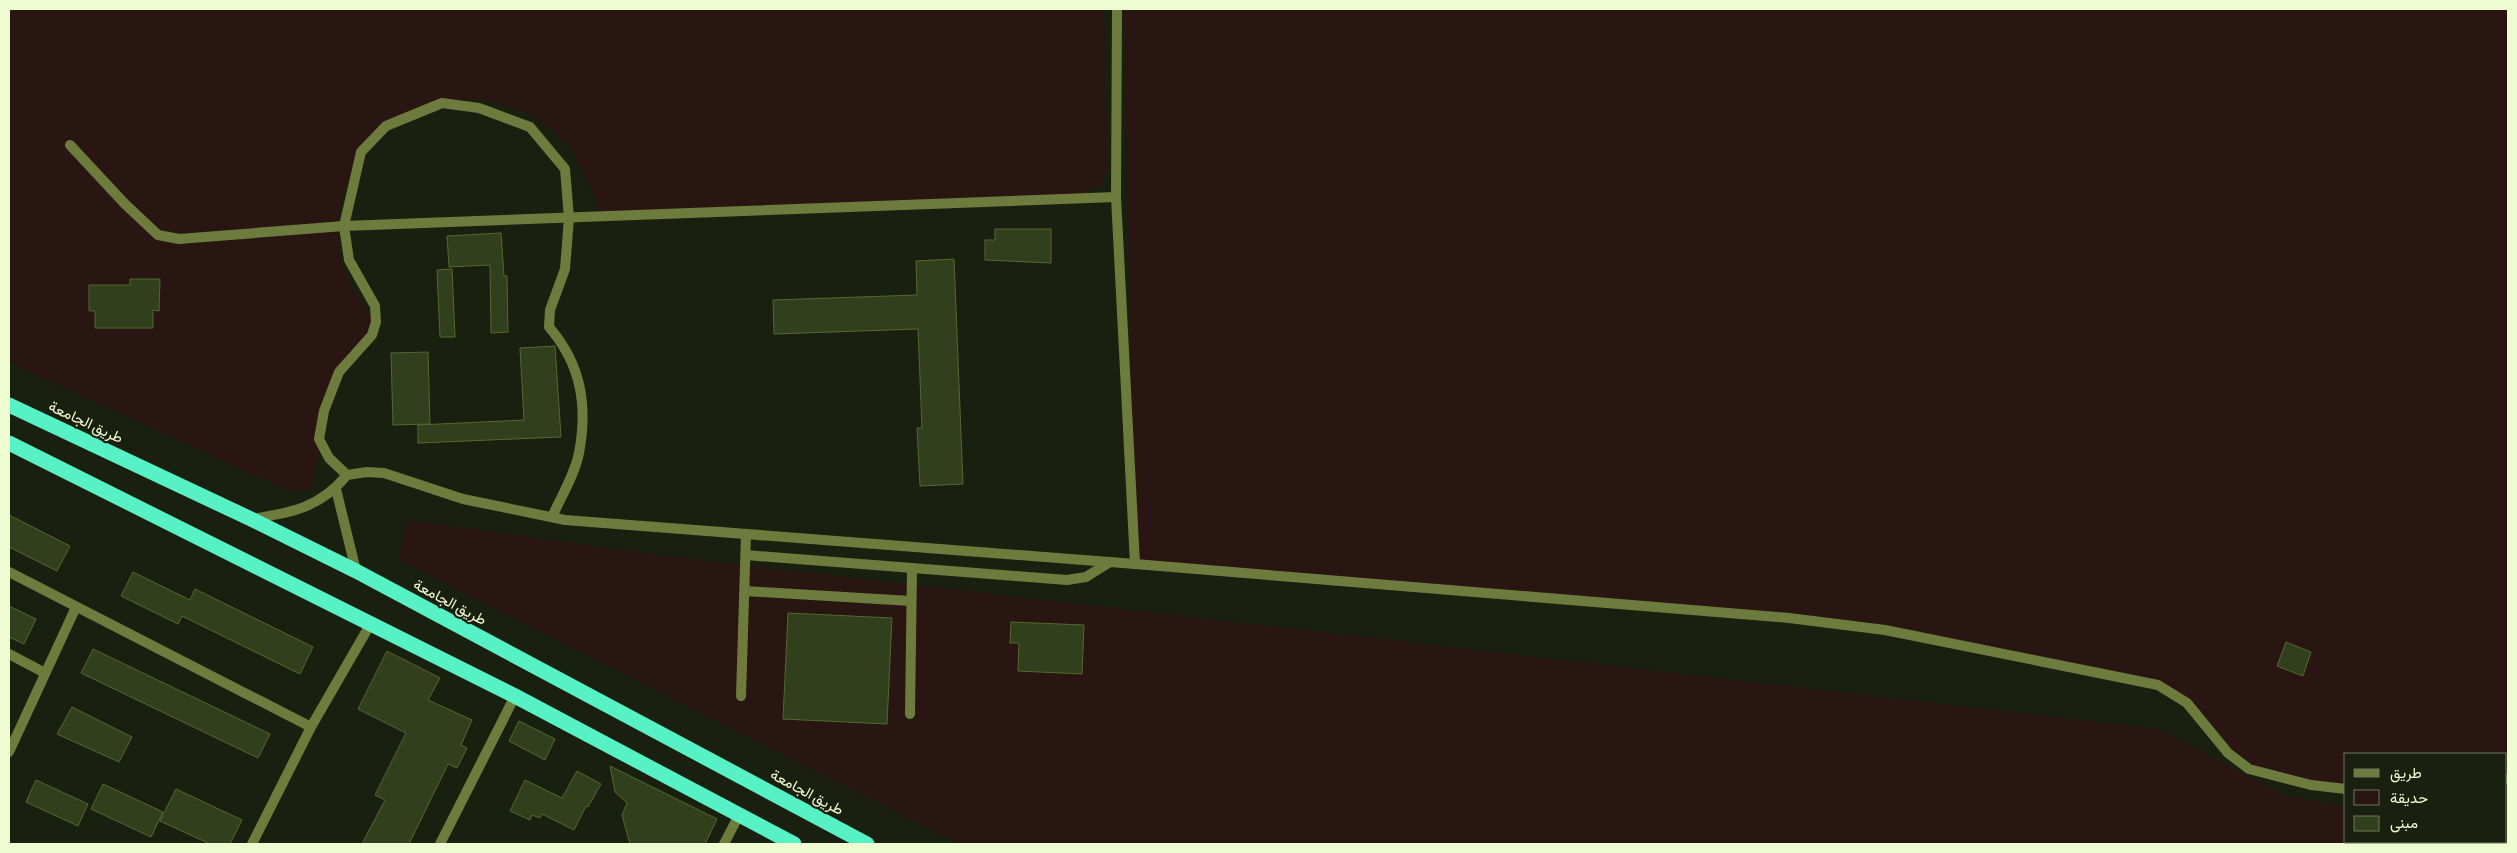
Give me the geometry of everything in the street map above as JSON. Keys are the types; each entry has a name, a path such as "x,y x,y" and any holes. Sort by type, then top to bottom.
{"highway":[{"name":"طريق الجامعة","path":"9,405 251,519 356,571 867,844"},
{"path":"9,443 515,696 794,844"}],"street":[{"path":"1118,9 1116,197 1135,564"},
{"path":"347,475 329,458 319,439 324,411 339,372 372,335 376,322 375,306 349,260 344,226 361,152 386,126 442,103 478,108 530,127 565,169 569,218 565,269 550,310 549,327 565,345 579,376 583,415 579,454 552,517"},
{"path":"70,145 125,204 158,235 179,239 344,226 1116,197"},
{"path":"251,519 290,513 336,489 347,475 367,472 384,473 463,498 552,517 1780,618 1885,630 2158,685 2187,703 2228,753 2249,769 2310,785 2344,788"},
{"path":"336,489 356,571"},
{"path":"741,696 746,534"},
{"path":"746,555 1066,580 1086,577 1110,562"},
{"path":"910,714 912,568"},
{"path":"9,572 311,727"},
{"path":"745,590 911,601"},
{"path":"9,752 76,607"},
{"path":"252,844 311,727 371,623"},
{"path":"9,654 45,673"},
{"path":"440,844 515,696"},
{"path":"724,844 739,814"}],"green space":[{"path":"9,9 1104,9 1108,167 1100,186 1075,194 608,213 597,206 596,198 569,145 531,114 482,99 438,102 406,114 364,151 342,195 338,238 342,263 352,289 371,316 373,326 341,365 330,395 311,489 292,492 9,362"},
{"path":"1124,9 2508,9 2508,779 2507,753 2344,753 2344,789 2249,769 2187,703 2158,685 1885,630 1135,564"},
{"path":"407,520 665,556 2158,729 2286,796 2344,806 2344,843 2507,843 2508,804 2508,844 960,844 399,560"}],"building":[{"path":"995,229 1051,229 1051,263 985,260 985,240 995,240"},
{"path":"501,233 504,276 507,276 508,332 491,333 490,265 449,267 447,236"},
{"path":"954,259 963,484 920,486 917,428 922,428 918,329 774,334 773,300 917,295 916,261"},
{"path":"452,269 455,337 440,337 437,270"},
{"path":"130,279 160,279 159,311 153,310 153,328 95,328 95,311 89,311 89,285 130,285"},
{"path":"555,346 561,437 418,443 418,425 524,420 520,348"},
{"path":"428,352 430,424 393,425 391,353"},
{"path":"9,515 70,546 57,571 9,547"},
{"path":"133,572 190,600 195,589 313,647 300,674 182,616 178,624 121,596"},
{"path":"9,606 36,619 24,644 9,637"},
{"path":"788,613 892,618 887,724 783,719"},
{"path":"1011,622 1084,625 1082,674 1018,671 1019,643 1010,643"},
{"path":"2286,642 2311,652 2303,676 2277,666"},
{"path":"93,649 270,734 258,758 81,673"},
{"path":"387,651 440,678 428,700 472,720 461,745 467,748 457,768 448,764 409,844 362,844 385,800 375,795 406,733 358,709"},
{"path":"72,707 132,737 119,762 57,734"},
{"path":"519,721 555,739 545,760 509,741"},
{"path":"610,766 717,819 705,844 630,844 622,815 627,803 615,792"},
{"path":"577,771 601,784 588,807 586,806 574,830 542,814 540,818 532,815 530,820 510,811 525,780 562,798"},
{"path":"36,780 88,804 78,826 26,802"},
{"path":"103,784 163,812 151,837 91,809"},
{"path":"176,789 242,820 230,844 210,844 160,821"}]}
